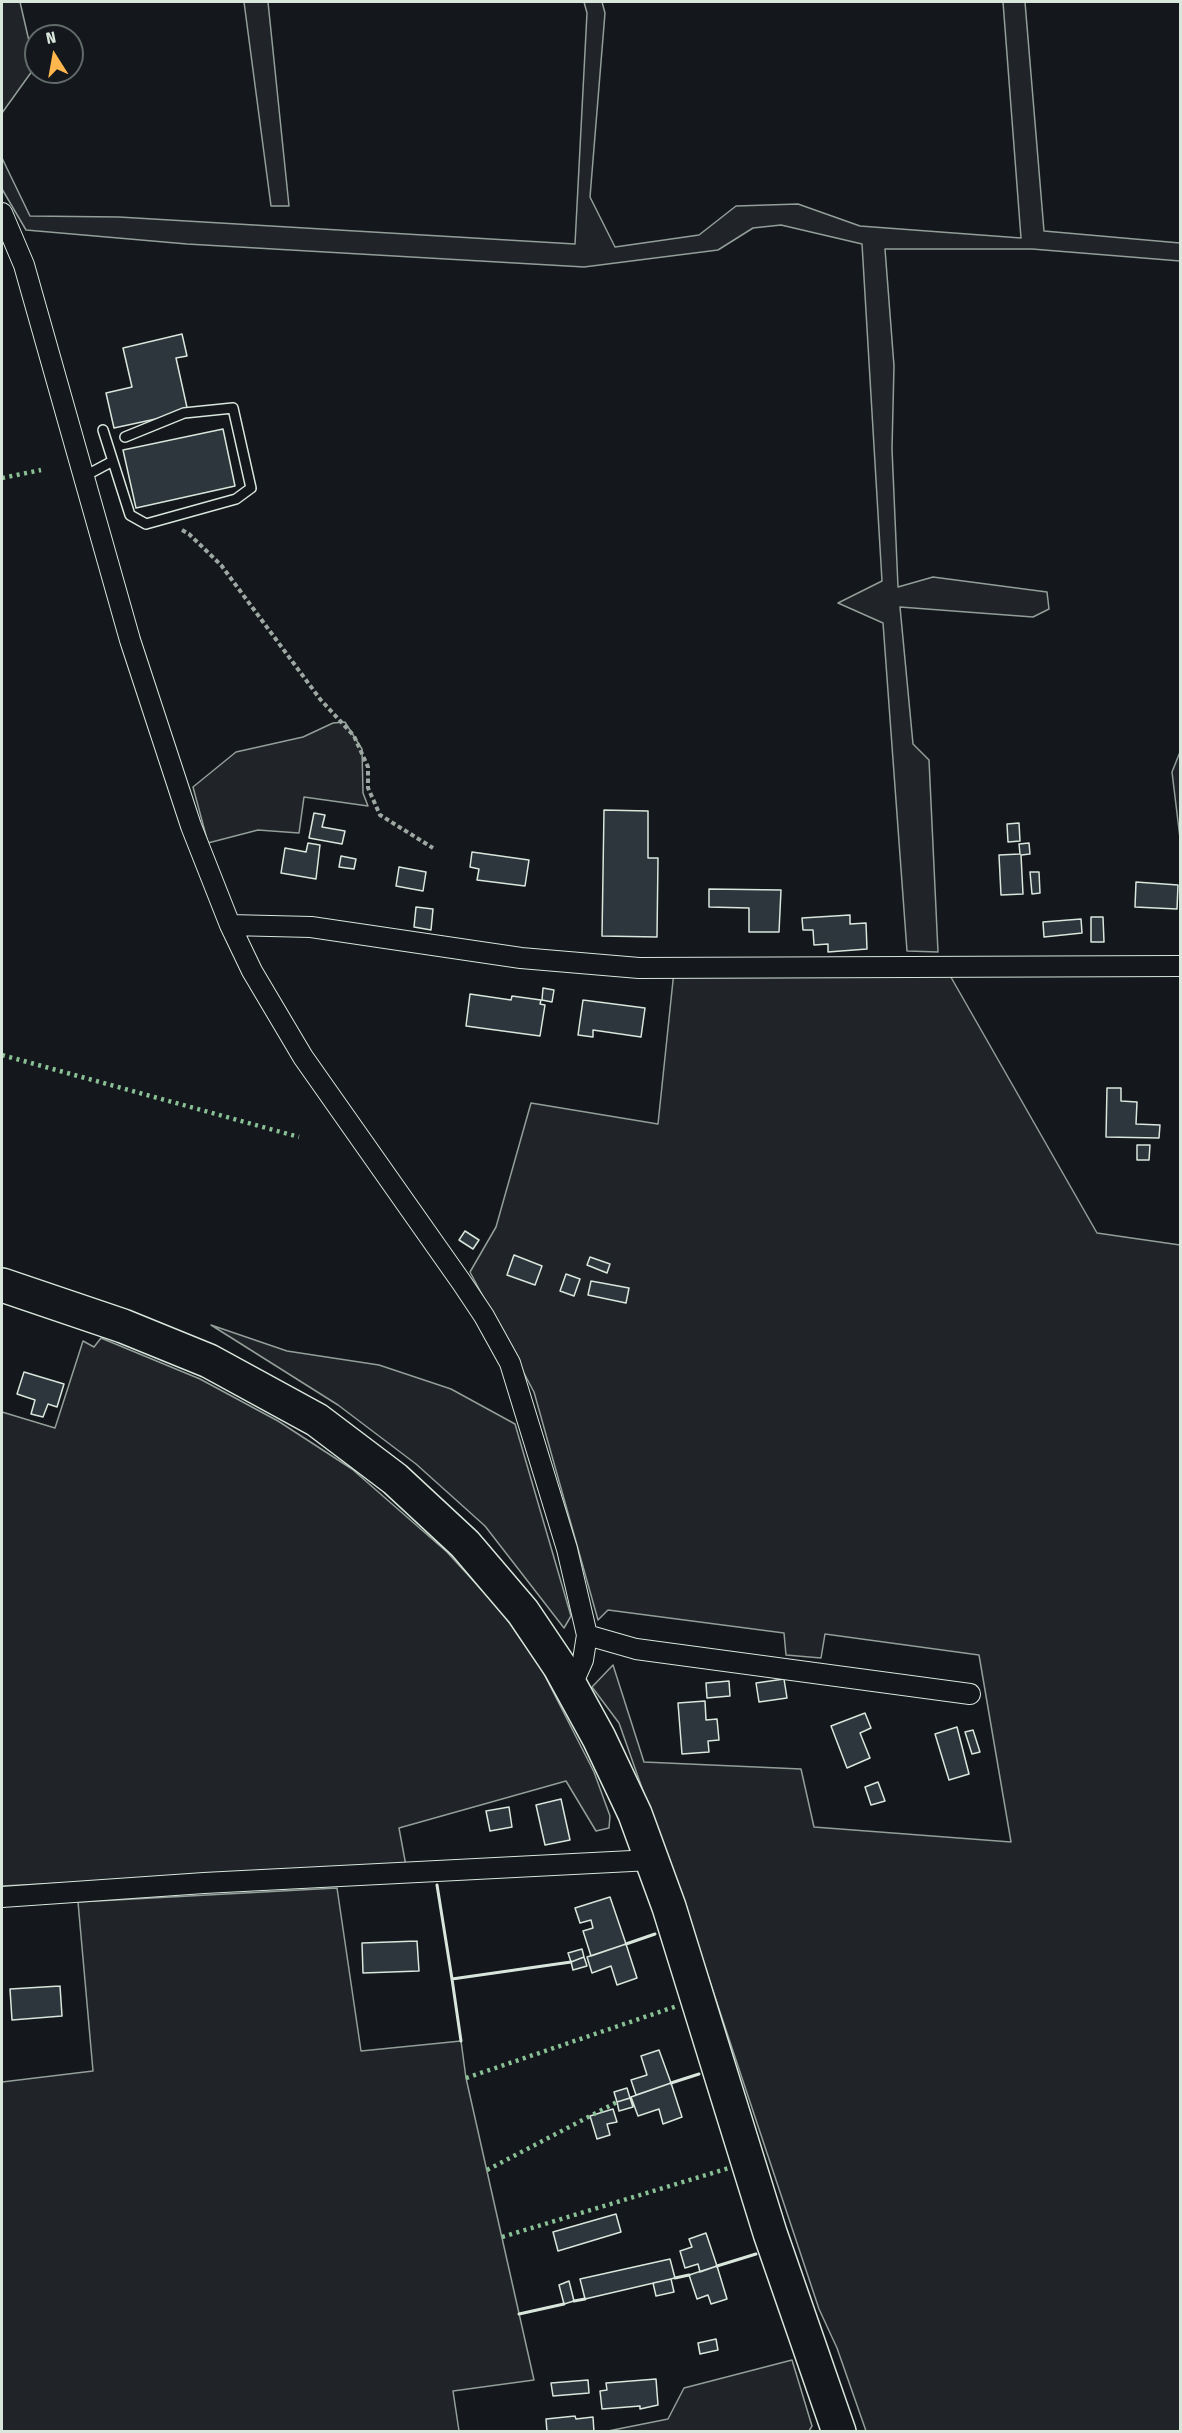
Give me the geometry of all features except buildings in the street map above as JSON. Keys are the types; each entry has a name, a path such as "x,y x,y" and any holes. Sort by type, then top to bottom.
{"highway":[{"path":"2,1285 123,1326 209,1361 317,1420 395,1479 465,1544 523,1612 571,1687 634,1814 672,1917 770,2233 839,2432"}],"street":[{"path":"2,213 24,265 130,640 173,771 230,925 252,971 303,1057 449,1264 484,1316 510,1363 567,1549 587,1635 583,1660 571,1687"},
{"path":"230,925 311,927 521,958 639,968 1180,966"},
{"path":"587,1635 636,1649 970,1694"},
{"path":"2,1897 204,1883 651,1860"}],"lane":[{"path":"103,430 111,462 130,515 146,524 236,499 251,488 233,408 184,413 124,437"},
{"path":"83,477 111,462"}],"path":[{"path":"176,516 180,529 189,534 220,565 320,699 354,736 368,767 368,788 380,815 433,848"}],"shaded area":[{"path":"2,2 20,2 25,24 24,82 2,113"},
{"path":"244,2 268,2 289,206 271,206"},
{"path":"584,2 602,2 605,13 590,197 615,247 699,235 736,206 798,204 860,226 1021,238 1003,2 1025,2 1044,231 1180,243 1180,261 1032,249 885,249 894,366 892,449 898,587 933,577 1047,592 1049,609 1033,617 900,607 913,744 929,760 938,952 907,951 883,623 838,603 882,581 862,244 781,225 753,228 718,250 584,267 187,244 26,230 2,189 2,158 30,216 119,217 575,244 587,13"},
{"path":"345,722 362,749 363,793 368,806 304,797 299,833 258,830 208,843 193,787 236,752 303,737 333,723"},
{"path":"1180,752 1180,838 1172,772"},
{"path":"674,971 948,972 1097,1233 1180,1245 1180,2431 866,2431 837,2348 819,2309 699,1949 619,1723 592,1687 613,1665 644,1762 801,1769 814,1827 1011,1842 979,1655 825,1634 821,1658 786,1655 784,1633 608,1610 598,1620 534,1392 470,1272 496,1227 531,1103 658,1124"},
{"path":"211,1325 287,1351 379,1365 451,1389 515,1424 571,1616 564,1628 485,1526 416,1464 338,1405"},
{"path":"101,1338 200,1379 278,1421 352,1469 447,1552 502,1612 542,1670 594,1772 610,1816 609,1828 596,1831 566,1781 399,1828 406,1866 2,1886 2,1412 55,1428 83,1341 94,1347"},
{"path":"337,1888 361,2051 461,2041 466,2078 534,2380 453,2391 459,2431 2,2431 2,2082 93,2071 78,1902"},
{"path":"792,2360 812,2426 809,2431 608,2431 668,2419 684,2388"}],"hedge":[{"path":"2,478 41,470"},
{"path":"2,1055 299,1137"},
{"path":"466,2078 677,2006"},
{"path":"487,2170 617,2102"},
{"path":"502,2237 729,2168"}],"wall":[{"path":"437,1885 452,1979"},
{"path":"626,1944 655,1934"},
{"path":"461,2041 452,1979 571,1962"},
{"path":"671,2083 699,2074"},
{"path":"717,2266 756,2254"},
{"path":"675,2278 689,2275"},
{"path":"574,2301 585,2299"},
{"path":"519,2314 564,2304"}]}
